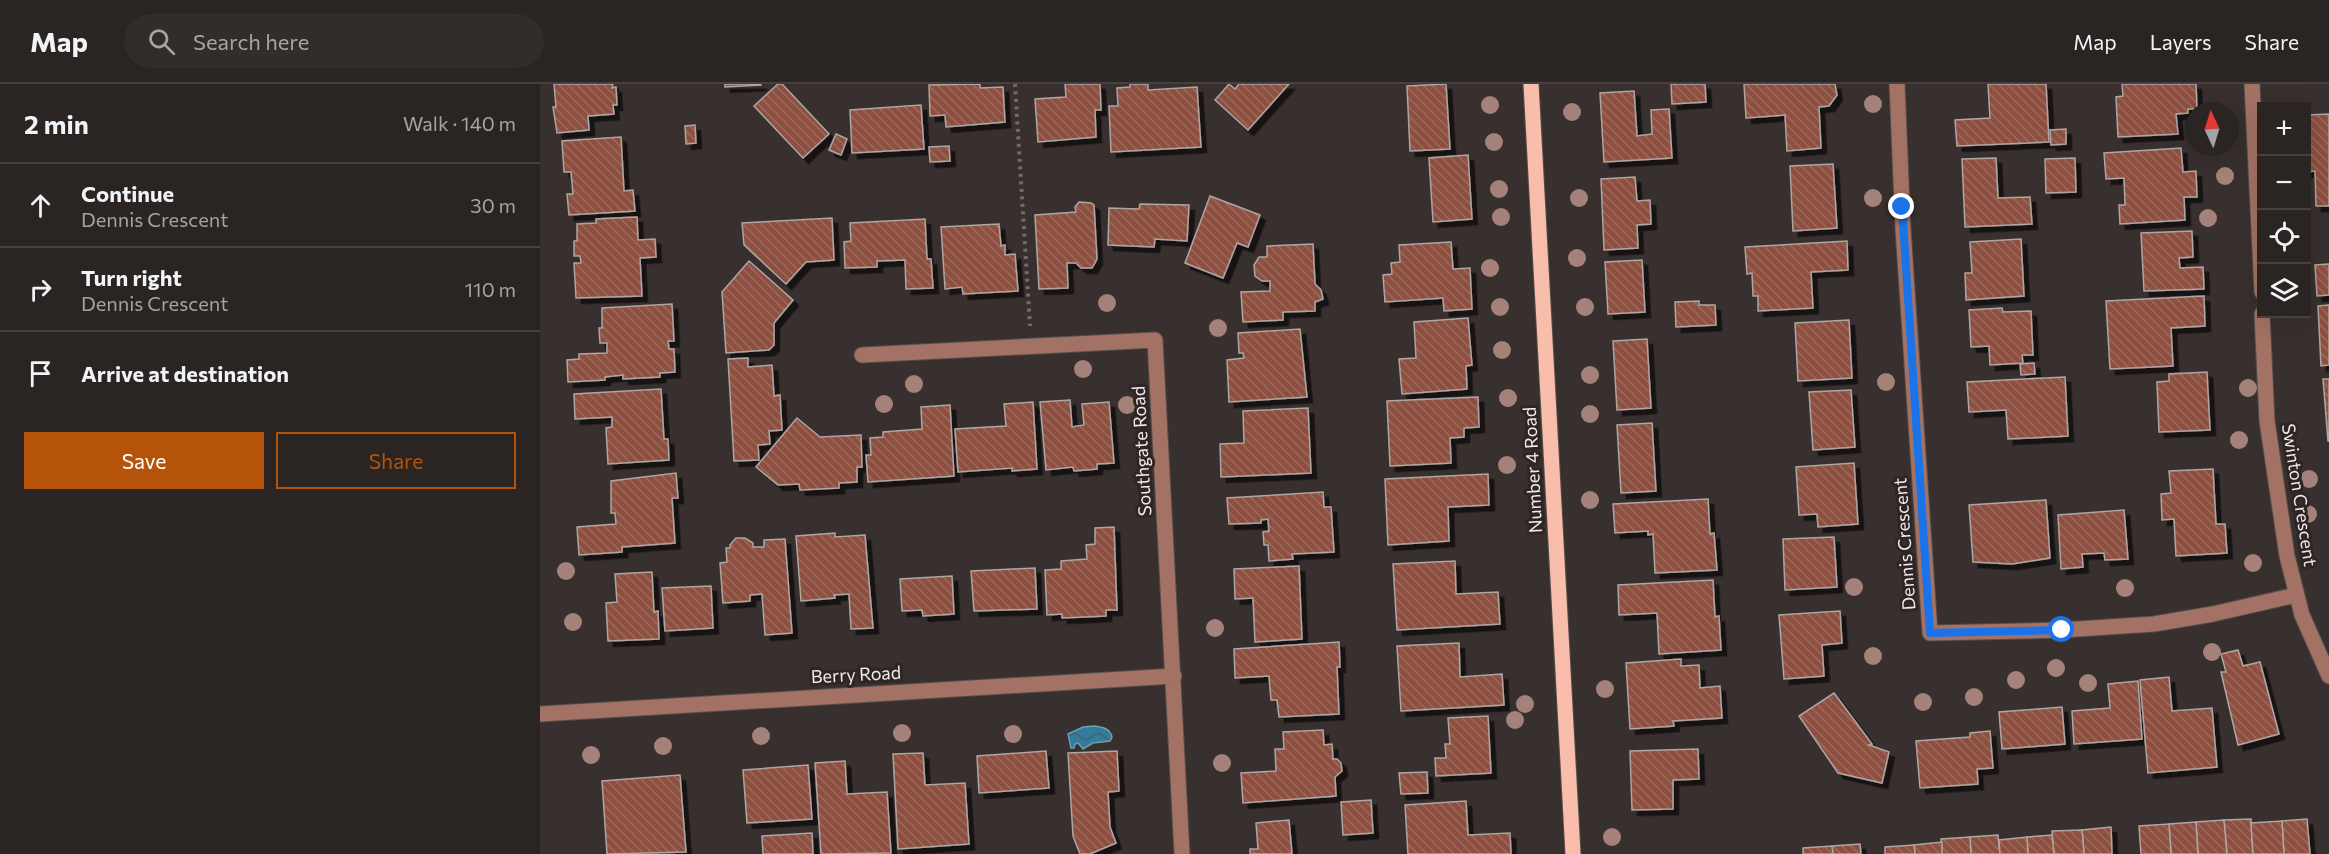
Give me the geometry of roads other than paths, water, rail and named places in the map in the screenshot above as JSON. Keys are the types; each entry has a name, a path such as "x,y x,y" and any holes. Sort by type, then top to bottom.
{"main road":[{"name":"Number 4 Road","path":"1531,84 1573,854"}],"street":[{"name":"Dennis Crescent","path":"1897,84 1903,229 1930,633 2062,630 2154,624 2213,614 2296,595"},
{"path":"2252,84 2261,264"},
{"name":"Swinton Crescent","path":"2262,318 2267,421 2287,556 2296,595 2329,676"},
{"name":"Southgate Road","path":"862,355 1155,340 1182,854"},
{"name":"Berry Road","path":"540,714 1174,676"}],"water":[{"path":"1094,726 1108,730 1112,737 1110,741 1093,743 1083,749 1078,743 1071,748 1068,734 1083,727"}]}
